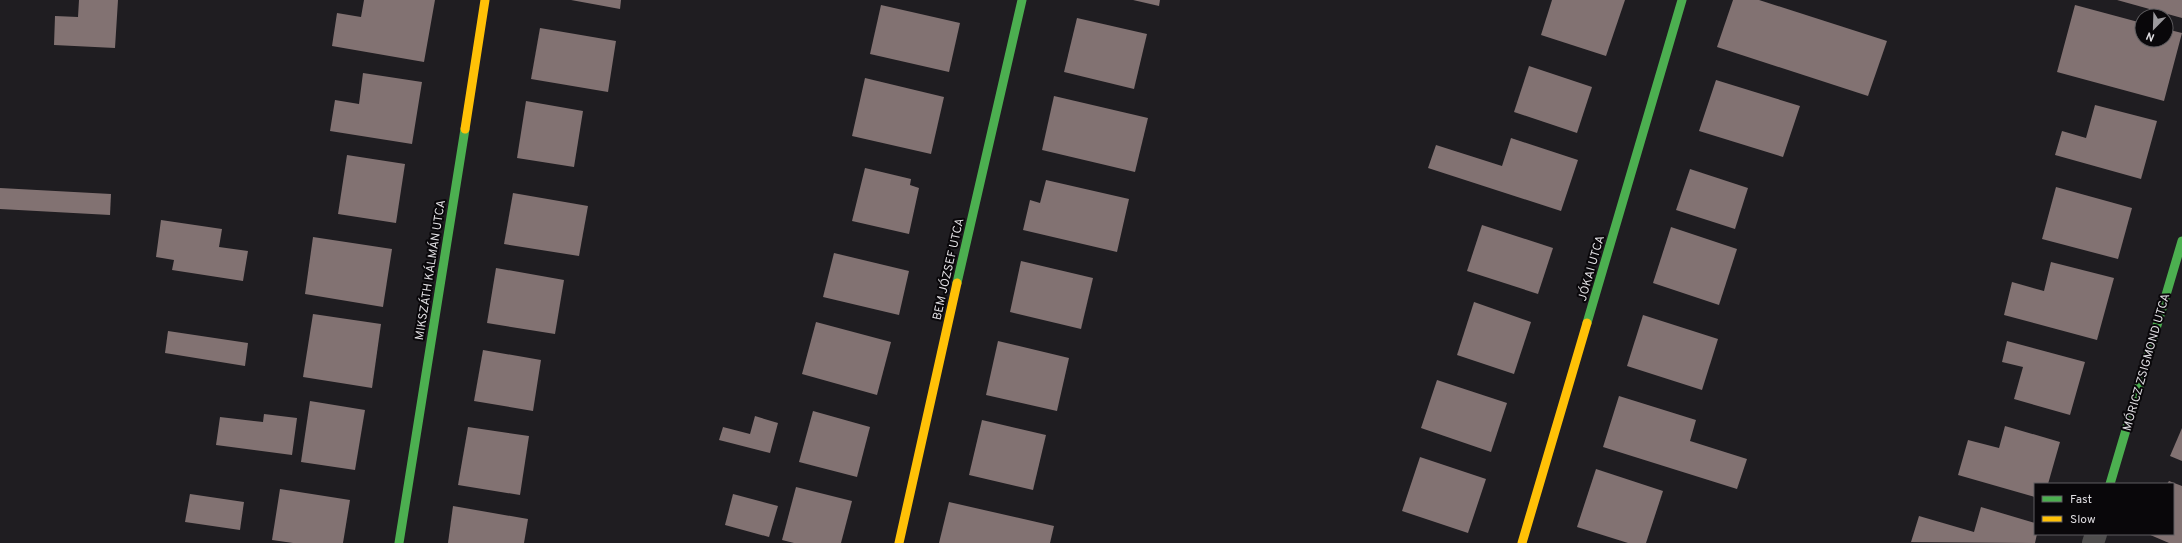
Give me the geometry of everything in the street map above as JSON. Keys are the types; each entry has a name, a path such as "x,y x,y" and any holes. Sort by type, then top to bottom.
{"street":[{"name":"MIKSZÁTH KÁLMÁN UTCA","path":"399,543 485,0"},
{"name":"BEM JÓZSEF UTCA","path":"899,543 1022,0"},
{"name":"JÓKAI UTCA","path":"1522,543 1682,0"},
{"name":"MÓRICZ ZSIGMOND UTCA","path":"2110,483 2182,241"}],"building":[{"path":"79,0 118,0 115,48 54,45 55,16 78,17"},
{"path":"364,0 435,0 424,62 332,46 337,13 361,17"},
{"path":"571,0 621,0 620,9"},
{"path":"1133,0 1160,0 1159,6"},
{"path":"1552,0 1625,0 1606,56 1541,35"},
{"path":"1733,0 1759,0 1887,41 1868,96 1717,47"},
{"path":"2117,0 2182,0 2182,18 2174,16 2174,8 2146,8"},
{"path":"881,5 960,23 949,72 870,54"},
{"path":"2075,5 2134,21 2134,48 2174,48 2174,31 2182,33 2164,101 2057,72"},
{"path":"1077,18 1147,34 1134,89 1064,72"},
{"path":"540,28 616,41 608,92 531,79"},
{"path":"1529,66 1592,87 1577,133 1514,112"},
{"path":"363,73 422,82 412,144 330,131 335,100 359,104"},
{"path":"865,78 944,97 931,154 852,136"},
{"path":"1716,80 1800,106 1783,157 1699,131"},
{"path":"1054,96 1148,118 1135,172 1042,150"},
{"path":"526,101 583,111 574,167 517,158"},
{"path":"2095,105 2157,121 2141,179 2055,155 2062,131 2086,138"},
{"path":"1511,138 1578,160 1561,211 1428,168 1436,145 1502,166"},
{"path":"347,155 405,164 396,223 338,214"},
{"path":"865,168 911,179 910,185 919,188 909,234 852,221"},
{"path":"1690,169 1748,188 1735,229 1676,210"},
{"path":"1046,180 1129,199 1117,252 1023,230 1030,200 1040,203"},
{"path":"2056,187 2132,208 2118,259 2042,239"},
{"path":"0,188 111,194 110,215 0,209"},
{"path":"513,193 588,206 579,256 504,244"},
{"path":"161,220 222,229 219,247 248,251 243,281 172,270 174,260 156,257"},
{"path":"1482,225 1553,248 1538,294 1467,271"},
{"path":"1671,227 1737,249 1719,305 1653,283"},
{"path":"313,237 392,249 383,307 305,294"},
{"path":"834,253 909,271 899,315 823,297"},
{"path":"1021,261 1093,278 1081,329 1010,312"},
{"path":"2051,262 2114,278 2097,340 2004,315 2012,282 2044,291"},
{"path":"496,268 564,280 555,334 487,323"},
{"path":"1474,302 1531,322 1514,374 1457,355"},
{"path":"313,314 381,324 372,388 303,377"},
{"path":"1643,315 1718,339 1702,390 1627,366"},
{"path":"816,322 891,342 877,395 802,374"},
{"path":"168,331 248,343 245,366 165,353"},
{"path":"998,341 1069,358 1057,411 986,395"},
{"path":"2007,341 2085,362 2070,415 2014,399 2023,367 2002,362"},
{"path":"483,350 541,360 533,411 474,401"},
{"path":"1437,380 1507,403 1491,452 1421,428"},
{"path":"1619,396 1696,420 1690,441 1747,459 1737,489 1603,447"},
{"path":"310,401 365,410 355,470 301,462"},
{"path":"813,411 870,427 857,477 799,462"},
{"path":"264,414 297,418 292,455 216,445 220,417 263,422"},
{"path":"755,416 778,423 770,453 719,440 723,427 750,434"},
{"path":"982,420 1046,435 1033,490 969,475"},
{"path":"2005,426 2060,442 2048,483 2034,483 2034,497 1958,475 1968,440 1999,448"},
{"path":"468,427 529,436 520,495 458,485"},
{"path":"2182,428 2182,461 2170,456"},
{"path":"1420,457 1486,479 1468,533 1402,511"},
{"path":"1596,469 1663,491 1646,543 1628,543 1577,527"},
{"path":"2169,481 2182,486 2182,543 2169,543 2150,535 2174,535 2174,483 2168,483"},
{"path":"796,487 852,501 841,543 794,543 782,540"},
{"path":"280,489 350,500 343,543 293,543 272,540"},
{"path":"190,494 244,502 240,530 185,522"},
{"path":"733,494 778,506 769,537 725,525"},
{"path":"949,502 1054,526 1050,543 939,543"},
{"path":"453,506 528,519 524,543 448,543"},
{"path":"1981,507 2034,523 2034,535 2037,535 2035,543 1911,542 1919,516 1974,532"}],"traffic: fast":[{"path":"957,283 1022,0"},
{"path":"1587,323 1682,0"},
{"path":"399,543 465,129"},
{"path":"2110,483 2182,241"}],"traffic: slow":[{"path":"465,129 485,0"},
{"path":"899,543 957,283"},
{"path":"1522,543 1587,323"}]}
